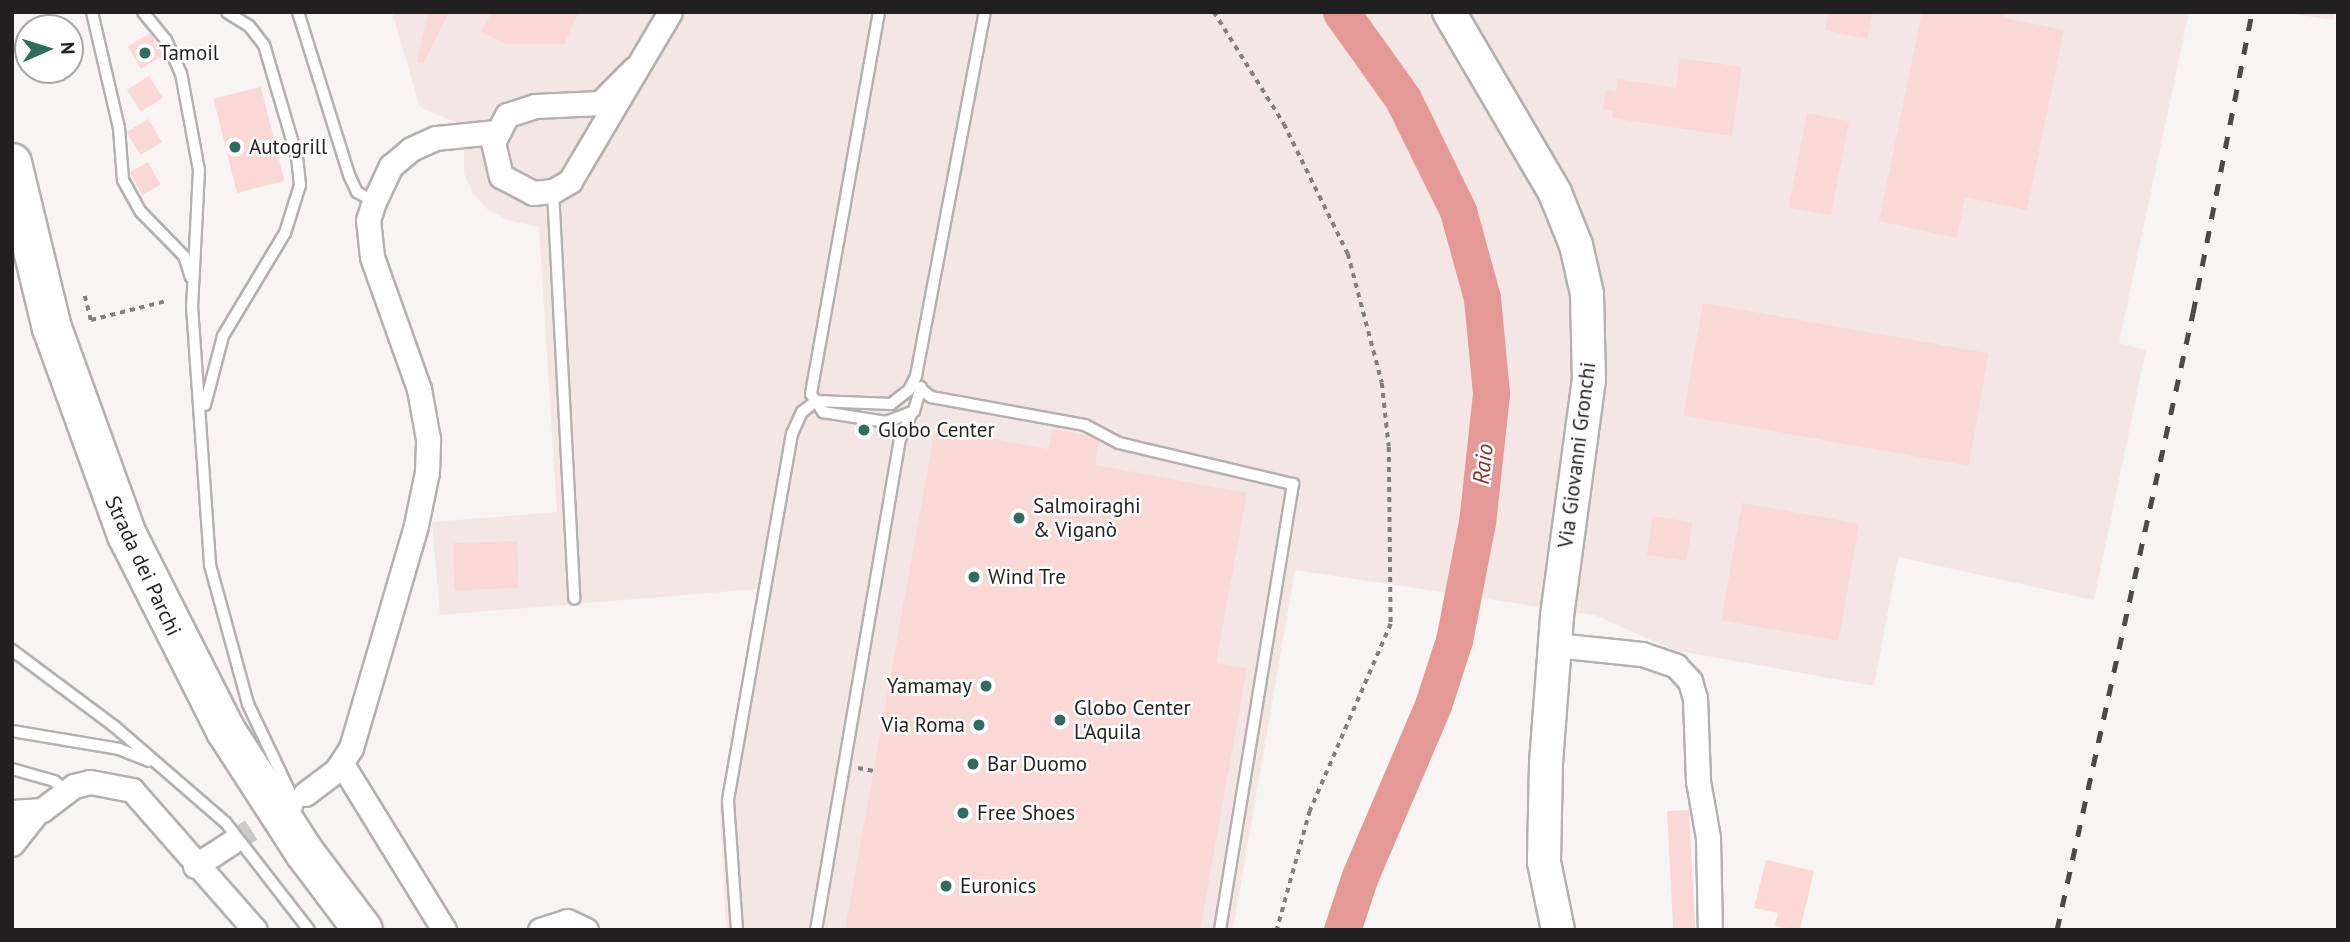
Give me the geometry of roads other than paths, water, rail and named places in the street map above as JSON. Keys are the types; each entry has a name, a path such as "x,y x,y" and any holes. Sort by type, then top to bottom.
{"highway":[{"name":"Strada dei Parchi","path":"12,163 52,328 127,535 226,731 304,853 363,930"},
{"name":"Strada dei Parchi","path":"12,282 56,426 141,629 210,756 328,930"}],"main road":[{"name":"Via Giovanni Gronchi","path":"1449,12 1555,193 1576,245 1587,294 1589,379 1555,645 1543,848 1547,889 1558,930"}],"street":[{"path":"635,68 600,103 524,107 507,115 495,132 493,152 501,176 523,191 553,191 577,172 635,68 670,12"},
{"path":"305,794 342,764 365,705 427,472 428,439 419,389 372,257 368,220 373,202 391,166 411,149 436,138 495,132"},
{"path":"1555,645 1642,654 1676,666 1690,681 1695,698 1697,770 1708,838 1710,930"},
{"path":"342,764 444,930"},
{"path":"12,844 38,811 67,791 90,782 132,790 195,866 255,930"},
{"path":"12,811 38,811"},
{"path":"195,866 232,842"},
{"path":"540,930 567,921 586,930"}],"lane":[{"path":"92,12 119,128 123,180 141,212 184,256 192,294 206,541 228,642 256,724 306,822"},
{"path":"143,12 176,59 194,128 200,189 192,294"},
{"path":"201,428 223,336 285,233 300,186 297,157 264,45 249,26 227,12"},
{"path":"298,12 349,175 357,192 373,202"},
{"path":"737,930 728,800 733,764 792,434 811,384 879,12"},
{"path":"815,928 900,439 921,389 924,349 985,12"},
{"path":"553,191 574,598"},
{"path":"802,412 813,402 828,398 891,404 909,390 924,349"},
{"path":"811,384 813,402 823,412 871,421 896,420 914,411"},
{"path":"921,389 931,397 1078,423 1119,443 1293,484 1220,930"},
{"path":"12,650 165,770 226,823 309,930"},
{"path":"12,731 119,748 165,770"},
{"path":"12,769 54,782 67,791"}],"waterway":[{"name":"Raio","path":"1341,12 1403,99 1458,211 1482,298 1491,394 1477,522 1454,640 1433,705 1360,876 1342,930"}],"tunnel":[{"path":"232,842 288,806"}],"railway":[{"path":"2057,930 2193,313 2252,12"}],"place":[{"name":"Tamoil","path":"145,53"},
{"name":"Autogrill","path":"235,147"},
{"name":"Globo Center","path":"864,430"},
{"name":"Salmoiraghi & Viganò","path":"1019,518"},
{"name":"Wind Tre","path":"974,577"},
{"name":"Yamamay","path":"986,686"},
{"name":"Globo Center L'Aquila","path":"1060,720"},
{"name":"Via Roma","path":"979,725"},
{"name":"Bar Duomo","path":"973,764"},
{"name":"Free Shoes","path":"963,813"},
{"name":"Euronics","path":"946,886"}]}
